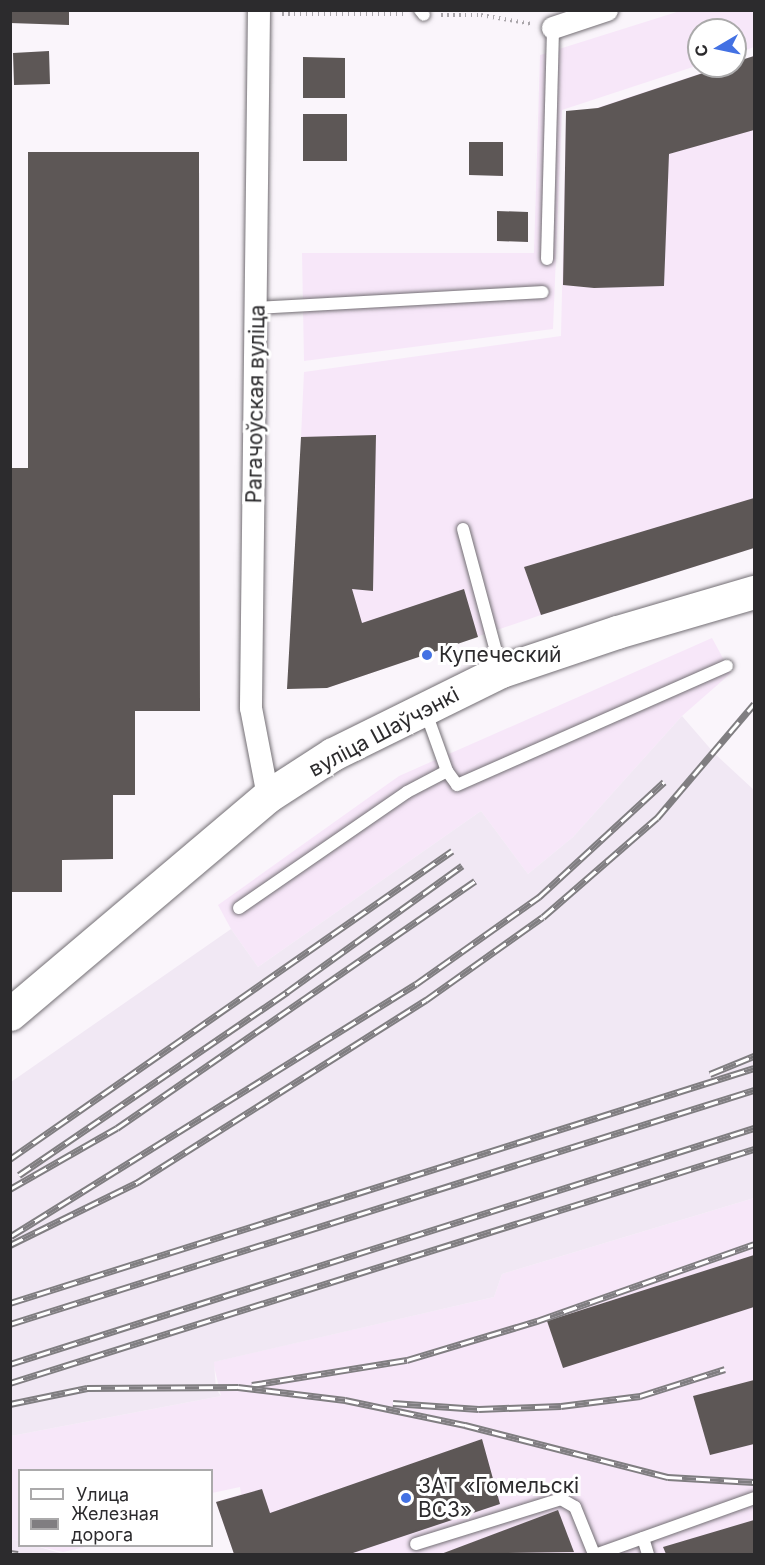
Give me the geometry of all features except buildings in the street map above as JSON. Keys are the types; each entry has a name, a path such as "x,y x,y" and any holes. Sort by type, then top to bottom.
{"main road":[{"name":"вуліца Шаўчэнкі","path":"10,1014 268,796 333,754 501,671 617,632 754,592"}],"street":[{"path":"553,28 607,10"},
{"name":"Рагачоўская вуліца","path":"260,13 251,708 268,796"}],"lane":[{"path":"548,259 553,28"},
{"path":"257,309 543,292"},
{"path":"463,530 501,671"},
{"path":"425,709 447,771 457,785 727,666"},
{"path":"239,908 407,792 447,771"},
{"path":"416,1544 561,1499 575,1508 596,1554 754,1498"},
{"path":"643,1538 648,1554"}],"path":[{"path":"260,13 481,15 553,28"}],"shaded area":[{"path":"680,11 754,11 754,47 747,50 747,18 687,18 687,69 562,110 553,329 304,361 302,253 534,253 540,55"},
{"path":"754,56 754,548 541,615 327,688 301,437 304,372 561,336 566,118 687,78 747,78 747,58"},
{"path":"712,638 731,673 682,716 573,837 528,874 481,811 258,967 231,929 218,905 399,776"},
{"path":"682,716 714,753 754,790 754,1198 502,1274 494,1297 214,1362 216,1389 221,1396 11,1436 11,1082 231,929 258,967 481,811 528,874 573,837"},
{"name":"ЗАТ «Гомельскі ВСЗ»","path":"754,1198 754,1554 234,1554 216,1502 241,1494 240,1487 213,1493 213,1469 18,1469 18,1541 11,1539 11,1436 221,1396 213,1362 494,1297 502,1274"},
{"path":"11,1539 18,1541 18,1547 39,1547 63,1554 11,1554"},
{"path":"40,1547 86,1547 63,1552"}],"railway":[{"path":"10,1245 138,1182 426,1000 543,917 657,818 754,704"},
{"path":"11,1236 416,984 539,897 664,782"},
{"path":"10,1159 452,851"},
{"path":"19,1175 287,992 462,866"},
{"path":"10,1189 117,1128 475,881"},
{"path":"710,1074 754,1056"},
{"path":"10,1303 754,1068"},
{"path":"10,1324 754,1090"},
{"path":"10,1364 754,1128"},
{"path":"10,1383 754,1149"},
{"path":"252,1385 407,1360 537,1321 754,1244"},
{"path":"393,1403 479,1409 561,1406 640,1396 725,1369"},
{"path":"10,1404 87,1388 238,1387 345,1400 465,1425 668,1477 754,1482"},
{"path":"10,1553 18,1554"}],"place":[{"name":"Купеческий","path":"427,655"},
{"name":"ЗАТ «Гомельскі ВСЗ»","path":"406,1498"}]}
